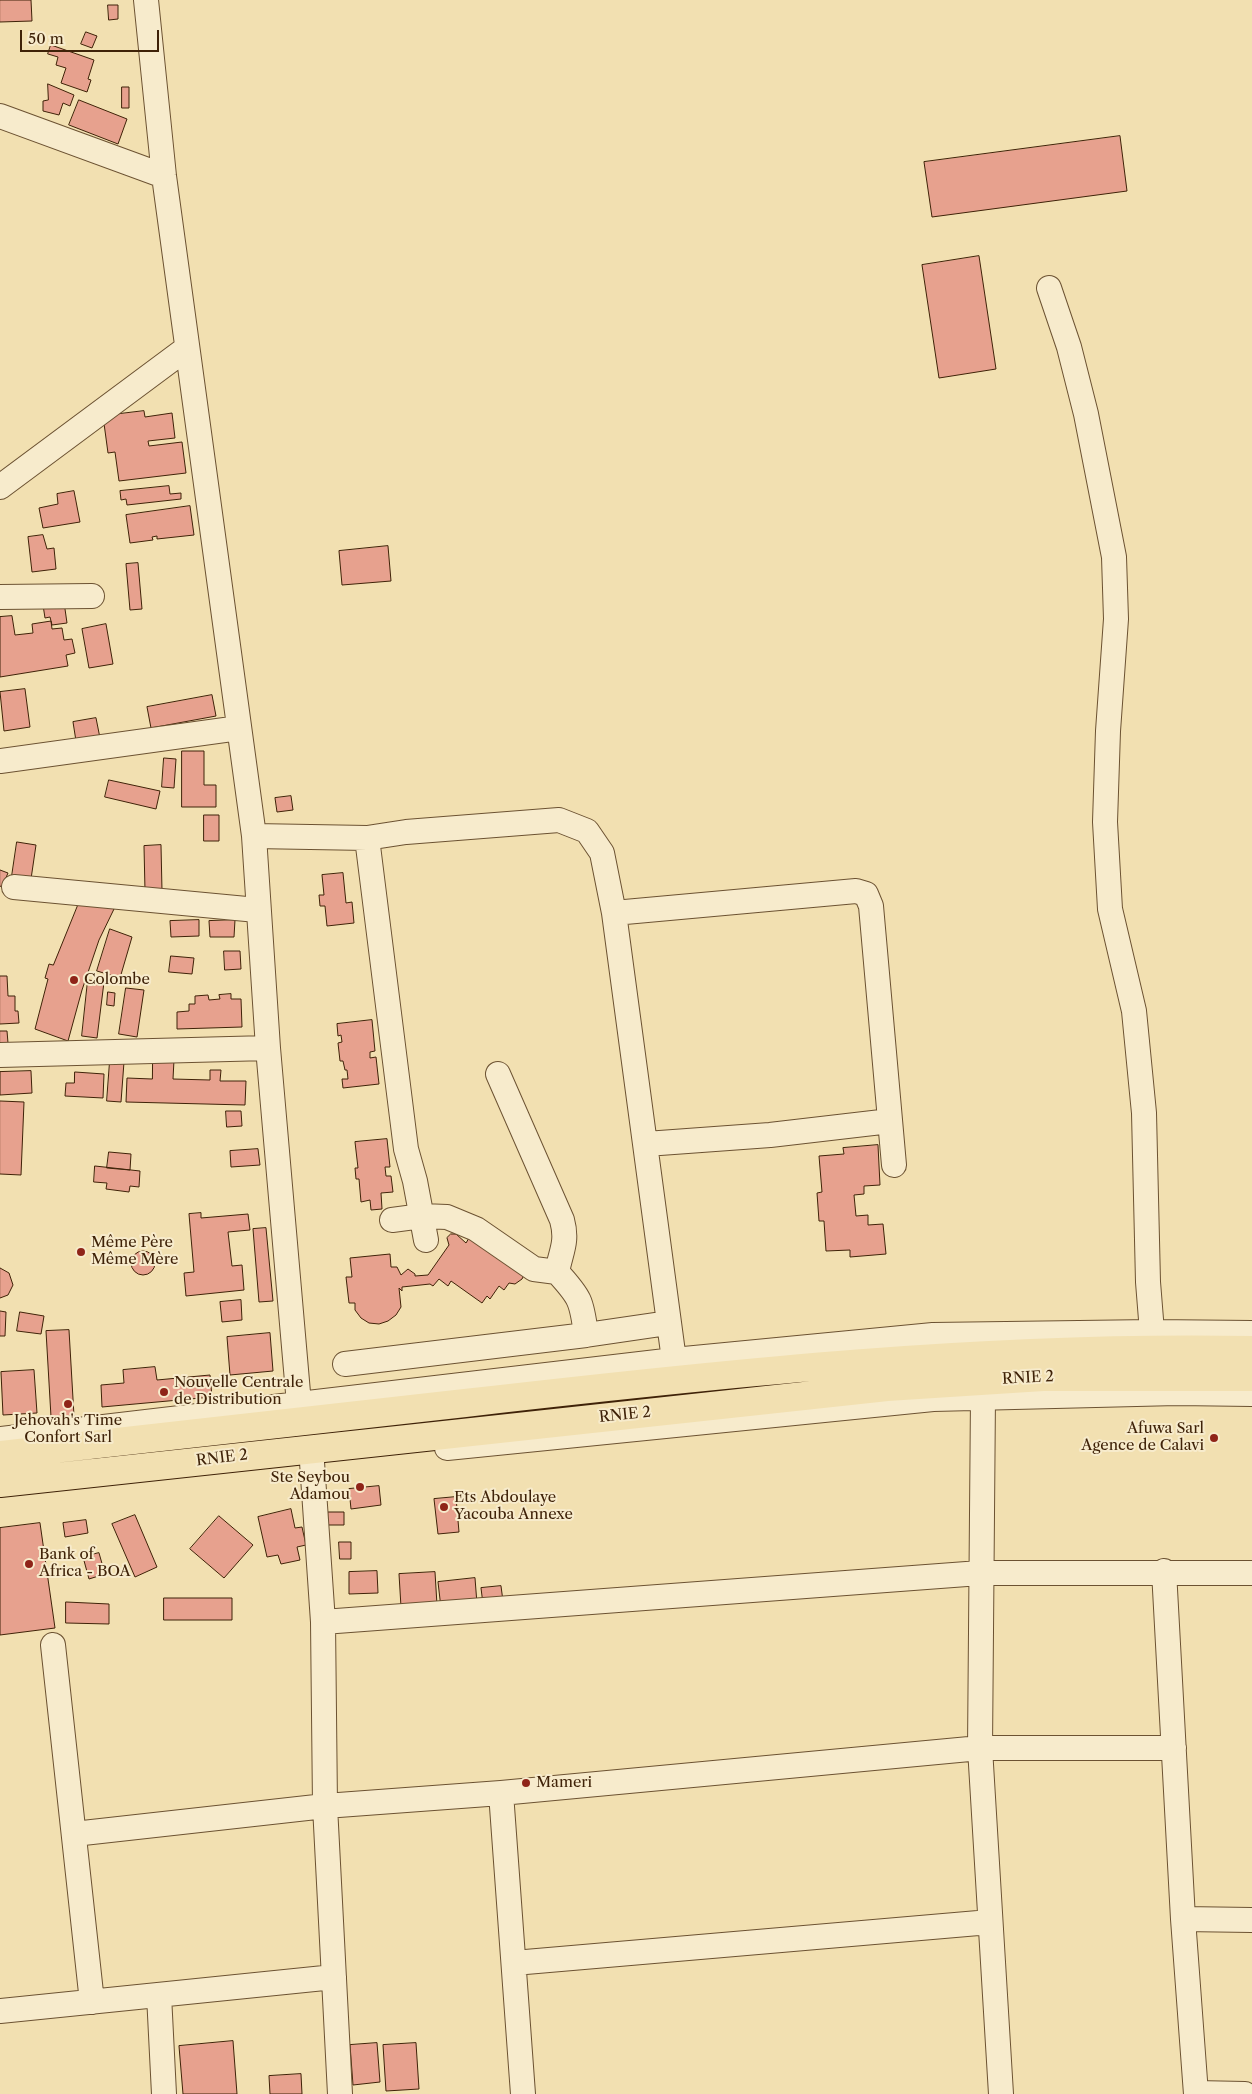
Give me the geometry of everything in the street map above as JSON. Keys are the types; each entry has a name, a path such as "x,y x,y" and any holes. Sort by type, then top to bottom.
{"highway":[{"name":"RNIE 2","path":"0,1455 676,1379 924,1357 1180,1348 1252,1350"},
{"name":"RNIE 2","path":"0,1483 887,1387 1043,1377 1252,1378"}],"street":[{"path":"146,0 164,176 254,836 257,910 299,1404"},
{"path":"0,116 164,176"},
{"path":"1049,288 1069,347 1086,414 1114,557 1116,619 1105,822 1110,909 1134,1011 1144,1113 1148,1282 1152,1332"},
{"path":"0,487 187,348"},
{"path":"0,597 92,596"},
{"path":"0,761 239,728"},
{"path":"254,836 367,838 406,832 559,820 587,830 602,853 614,913 674,1360"},
{"path":"367,838 406,1148 426,1240"},
{"path":"14,887 257,910"},
{"path":"614,913 856,891 866,894 871,906 890,1121 898,1165"},
{"path":"0,1055 268,1048"},
{"path":"498,1074 562,1220 566,1234 557,1272"},
{"path":"646,1144 770,1135 890,1121"},
{"path":"392,1220 422,1216 447,1217 458,1220 476,1229 534,1270 557,1272 577,1293 583,1307 586,1336"},
{"path":"346,1364 586,1336 668,1323"},
{"path":"0,1439 674,1360 933,1335 1152,1332 1252,1333"},
{"path":"0,1495 933,1398 1177,1392 1252,1394"},
{"path":"983,1396 980,1748 1001,2094"},
{"path":"312,1462 323,1622 324,1806 340,2094"},
{"path":"323,1622 980,1573 1164,1571 1252,1573"},
{"path":"1164,1571 1183,1919 1196,2094 1245,2094"},
{"path":"53,1645 92,2002"},
{"path":"74,1834 324,1806 501,1793 980,1748 1174,1748"},
{"path":"501,1793 523,2094"},
{"path":"1183,1919 1252,1920"},
{"path":"514,1962 990,1922"},
{"path":"0,2012 334,1977"},
{"path":"159,1995 164,2094"}],"building":[{"path":"0,0 31,0 32,21 0,22"},
{"path":"108,5 118,5 118,19 109,20"},
{"path":"86,32 97,36 92,48 81,44"},
{"path":"51,45 94,60 88,79 91,80 87,92 61,83 66,68 56,65 58,57 48,54"},
{"path":"48,84 74,95 70,106 63,103 59,115 43,111 43,101 48,100"},
{"path":"122,87 129,87 129,108 122,108"},
{"path":"79,100 127,119 118,144 69,125"},
{"path":"1120,136 1127,191 932,217 924,162"},
{"path":"979,256 996,369 939,378 922,265"},
{"path":"144,411 145,417 172,413 175,438 148,441 149,446 182,442 186,473 119,481 115,452 108,453 103,416"},
{"path":"169,486 170,494 181,493 181,499 127,505 126,499 121,500 120,491"},
{"path":"74,491 80,522 43,528 39,508 58,504 57,494"},
{"path":"190,506 194,535 157,539 157,536 152,537 153,540 130,543 126,515"},
{"path":"43,535 47,549 54,548 56,569 32,572 28,537"},
{"path":"388,546 391,581 342,585 339,551"},
{"path":"138,563 142,609 130,610 126,564"},
{"path":"64,602 67,623 52,625 50,617 45,618 43,605"},
{"path":"12,616 15,635 33,633 32,624 51,621 52,629 62,628 64,640 72,639 75,653 66,655 68,666 0,677 0,617"},
{"path":"106,624 113,664 89,668 82,629"},
{"path":"25,689 30,727 4,731 0,692"},
{"path":"212,695 216,716 151,728 147,707"},
{"path":"96,718 100,738 76,741 73,722"},
{"path":"182,751 204,751 204,785 216,785 216,807 182,807"},
{"path":"164,758 176,759 174,788 162,787"},
{"path":"109,780 160,791 156,809 105,797"},
{"path":"291,796 293,810 277,812 275,798"},
{"path":"204,815 219,815 219,841 204,841"},
{"path":"17,842 36,845 31,879 12,876"},
{"path":"161,845 162,891 145,891 144,846"},
{"path":"0,870 8,873 2,887 0,886"},
{"path":"343,873 346,903 352,902 354,923 327,926 325,906 320,906 319,895 324,895 322,875"},
{"path":"81,898 114,909 99,940 82,990 68,1041 35,1029 48,979 45,978 49,964 53,965"},
{"path":"199,920 199,936 171,937 170,921"},
{"path":"235,920 234,937 210,937 209,921"},
{"path":"110,929 132,937 120,978 97,971"},
{"path":"224,951 240,951 241,969 225,970"},
{"path":"171,956 194,958 192,974 169,972"},
{"path":"0,976 7,976 8,996 15,996 15,1011 18,1011 19,1023 0,1024"},
{"path":"88,980 104,982 97,1038 82,1036"},
{"path":"126,988 144,990 137,1037 119,1034"},
{"path":"108,992 115,993 114,1006 107,1005"},
{"path":"231,994 231,999 241,999 242,1027 177,1029 177,1012 189,1011 189,1004 195,1004 195,996 208,995 209,1000 220,999 219,995"},
{"path":"372,1020 375,1051 370,1052 370,1058 376,1057 379,1084 343,1088 342,1079 348,1079 343,1061 340,1061 338,1043 342,1042 341,1035 338,1036 337,1024"},
{"path":"0,1031 7,1031 8,1043 0,1043"},
{"path":"153,1060 174,1060 173,1079 210,1080 210,1070 221,1070 220,1081 246,1081 245,1105 126,1102 127,1078 152,1079"},
{"path":"110,1061 124,1062 121,1102 107,1101"},
{"path":"31,1071 32,1093 0,1095 0,1072"},
{"path":"75,1072 104,1074 103,1098 65,1096 66,1083 74,1083"},
{"path":"0,1101 24,1102 21,1175 0,1174"},
{"path":"226,1111 241,1111 242,1126 227,1127"},
{"path":"387,1139 390,1167 385,1167 386,1176 391,1176 393,1192 381,1193 382,1209 371,1210 370,1200 361,1202 359,1179 356,1179 355,1168 358,1168 355,1142"},
{"path":"878,1145 880,1185 864,1186 864,1194 854,1195 856,1216 868,1215 868,1225 883,1224 886,1254 850,1257 850,1250 826,1251 824,1221 819,1221 817,1193 822,1192 819,1156 844,1154 843,1148"},
{"path":"258,1149 260,1165 231,1167 230,1151"},
{"path":"109,1152 131,1154 130,1170 107,1168"},
{"path":"95,1166 140,1171 139,1187 130,1186 129,1192 106,1189 107,1183 94,1182"},
{"path":"201,1213 201,1218 248,1214 250,1230 228,1232 232,1266 242,1265 244,1290 186,1296 184,1273 194,1272 189,1214"},
{"path":"266,1228 273,1301 259,1302 253,1229"},
{"path":"451,1234 456,1234 466,1243 469,1238 524,1275 522,1279 515,1284 509,1283 504,1290 499,1286 490,1299 487,1296 482,1303 451,1281 448,1286 439,1279 433,1286 430,1284 402,1287 402,1291 399,1288 401,1307 396,1315 388,1321 379,1324 369,1323 361,1318 355,1310 355,1303 349,1303 346,1277 352,1277 350,1258 390,1254 391,1267 397,1267 401,1275 408,1269 415,1276 428,1275 449,1245 447,1238"},
{"path":"143,1251 152,1254 155,1263 152,1272 143,1275 134,1272 131,1263 134,1254"},
{"path":"0,1268 9,1273 13,1285 8,1295 0,1298"},
{"path":"241,1300 242,1320 222,1322 220,1302"},
{"path":"0,1311 6,1312 5,1336 0,1336"},
{"path":"20,1312 44,1316 41,1334 17,1331"},
{"path":"69,1330 74,1416 51,1417 46,1331"},
{"path":"270,1333 273,1371 230,1375 227,1337"},
{"path":"155,1367 157,1380 210,1375 212,1397 102,1407 101,1385 124,1383 123,1370"},
{"path":"34,1370 37,1413 3,1415 1,1372"},
{"path":"379,1486 381,1505 351,1509 349,1489"},
{"path":"456,1497 459,1532 438,1534 434,1499"},
{"path":"291,1509 295,1528 302,1527 306,1545 297,1547 300,1560 281,1564 278,1555 267,1557 258,1517"},
{"path":"328,1512 344,1512 344,1525 328,1525"},
{"path":"135,1515 157,1567 135,1577 112,1524"},
{"path":"219,1516 253,1545 224,1578 190,1549"},
{"path":"86,1520 88,1533 65,1537 63,1523"},
{"path":"40,1523 55,1628 0,1635 0,1528"},
{"path":"339,1542 351,1542 351,1559 340,1559"},
{"path":"99,1553 105,1574 89,1579 83,1557"},
{"path":"377,1571 378,1593 349,1594 349,1572"},
{"path":"435,1572 437,1605 401,1607 399,1574"},
{"path":"475,1578 477,1604 441,1608 438,1582"},
{"path":"501,1586 503,1601 483,1604 481,1588"},
{"path":"164,1598 232,1598 232,1620 164,1620"},
{"path":"66,1602 109,1604 109,1624 66,1623"},
{"path":"233,2041 237,2094 183,2094 179,2046"},
{"path":"377,2043 380,2082 353,2085 350,2045"},
{"path":"416,2043 419,2089 386,2091 383,2045"},
{"path":"301,2074 302,2094 270,2094 269,2076"}],"place":[{"name":"Colombe","path":"74,980"},
{"name":"Même Père Même Mère","path":"81,1252"},
{"name":"Nouvelle Centrale de Distribution","path":"164,1392"},
{"name":"Jehovah's Time Confort Sarl","path":"68,1404"},
{"name":"Afuwa Sarl Agence de Calavi","path":"1214,1438"},
{"name":"Ste Seybou Adamou","path":"360,1487"},
{"name":"Ets Abdoulaye Yacouba Annexe","path":"444,1507"},
{"name":"Bank of Africa - BOA","path":"29,1564"},
{"name":"Mameri","path":"526,1783"}]}
